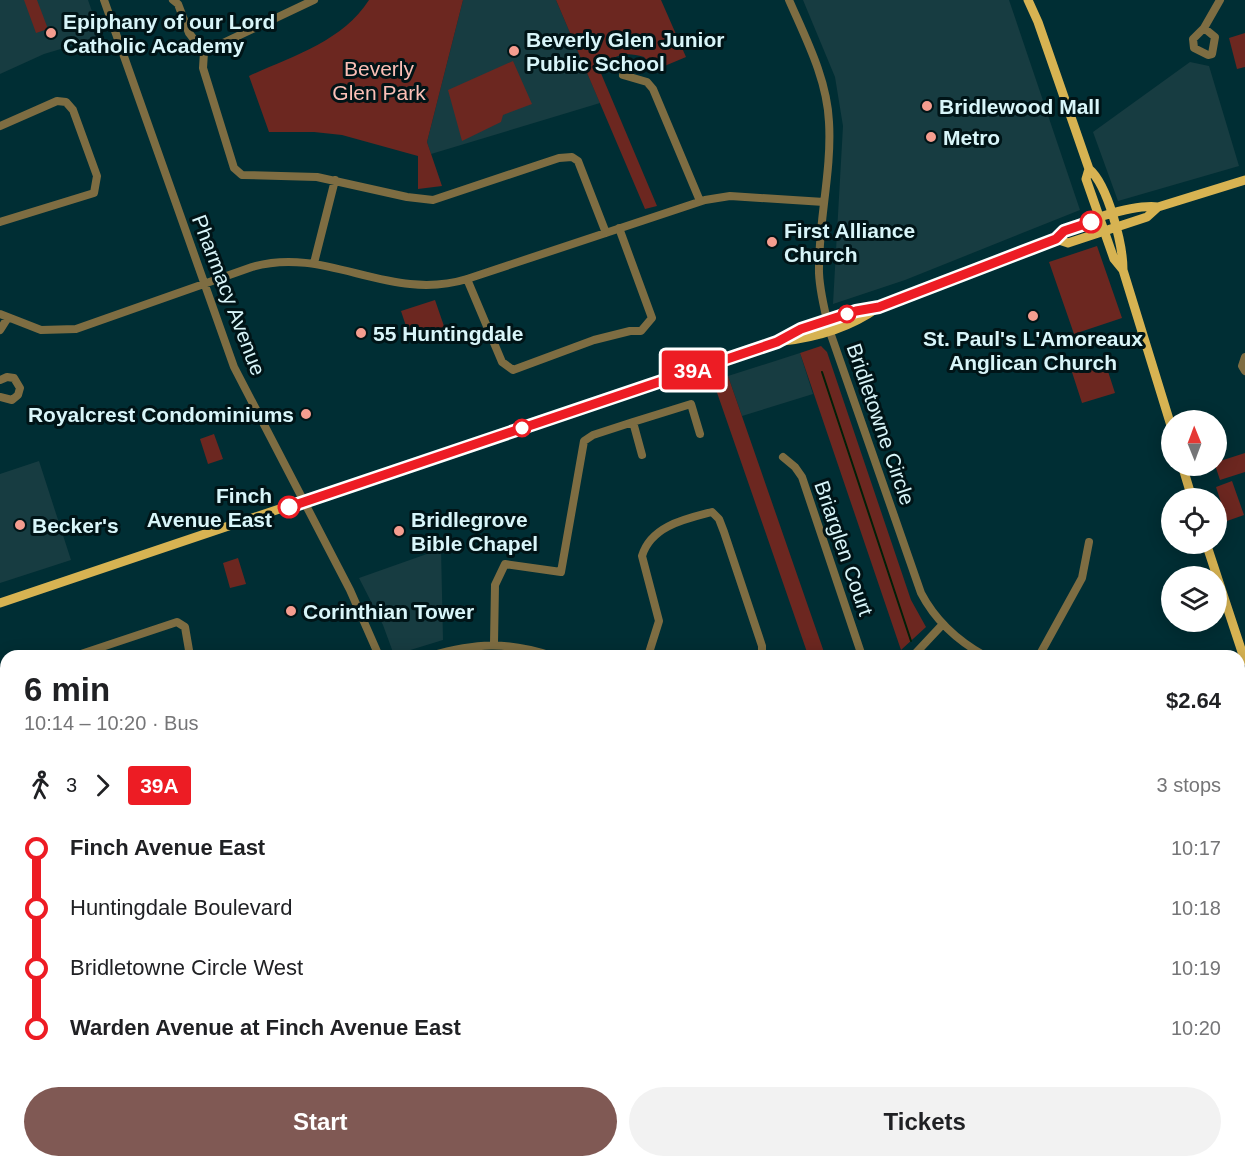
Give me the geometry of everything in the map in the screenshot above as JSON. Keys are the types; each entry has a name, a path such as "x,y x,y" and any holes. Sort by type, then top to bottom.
{"main road":[{"path":"1028,0 1038,22 1089,169 1097,175 1111,215 1123,252 1123,270 1166,410"},
{"path":"1089,169 1086,179 1114,259 1123,270"},
{"path":"1056,239 1068,243 1147,217 1158,207 1245,180"},
{"path":"0,603 777,342 827,320 879,307 1056,239 1064,231 1144,205 1158,207"},
{"path":"777,342 830,332 864,317 879,307"},
{"path":"1210,554 1241,650"}],"street":[{"name":"Pharmacy Avenue","path":"104,0 234,368 350,590 377,650"},
{"path":"204,52 314,0"},
{"name":"Bridletowne Circle","path":"789,0 819,72 827,101 830,138 819,272 830,332 912,572 931,612 977,650"},
{"path":"1204,28 1220,0"},
{"path":"179,1 189,33 204,52 203,68 234,168 242,175 299,176 335,180 407,198 433,200 559,158 572,157 578,161 606,232"},
{"path":"623,75 641,79 653,89 700,201"},
{"path":"0,126 57,101 66,102 73,110 97,176 98,186 94,193 0,222"},
{"path":"314,263 335,180"},
{"path":"0,330 4,316 41,330 76,329 264,263 314,263 411,286 441,285 467,279 700,201 730,196 824,202"},
{"path":"467,279 502,362 513,370 594,340 641,330 652,318 619,228"},
{"path":"1245,357 1242,366 1245,371"},
{"path":"0,368 2,379 14,378 19,384 20,392 12,400 0,398"},
{"path":"494,644 495,585 505,564 561,572 584,441 593,435 691,404 700,434"},
{"path":"633,422 642,455"},
{"name":"Briarglen Court","path":"783,458 795,467 802,477 860,650"},
{"path":"650,650 659,621 642,556 648,540 664,528 712,512 719,519 724,532 762,650"},
{"path":"1042,650 1082,578 1089,542"},
{"path":"93,650 177,622 185,627 189,650"},
{"path":"919,650 943,624"},
{"path":"451,650 494,644 530,650"}],"shaded area":[{"name":"Epiphany of our Lord Catholic Academy","path":"0,0 88,0 101,37 44,54 0,74"},
{"name":"Beverly Glen Junior Public School","path":"463,0 556,0 600,103 431,154 427,142"},
{"path":"803,0 1009,0 1080,210 905,280 833,304 843,126 835,77"},
{"path":"1190,62 1209,66 1239,166 1118,201 1093,132"},
{"path":"800,353 813,394 742,416 728,376"},
{"path":"39,461 71,560 0,583 0,474"},
{"path":"441,549 443,640 410,650 392,650 383,625 359,578"}],"green space":[{"path":"24,0 37,0 48,29 36,33"},
{"name":"Beverly Glen Park","path":"369,0 463,0 427,142 442,186 418,189 418,156 342,135 314,132 269,132 249,76 331,37 358,15"},
{"path":"556,0 661,0 686,57 655,70 644,57 630,54 614,58 600,71 657,206 645,209"},
{"path":"1245,33 1245,67 1237,69 1229,38"},
{"path":"513,61 532,104 503,115 501,122 462,141 448,90"},
{"path":"1097,246 1122,318 1074,334 1049,262"},
{"path":"435,300 445,329 411,341 401,311"},
{"path":"821,346 827,352 911,600 926,627 901,650 800,353"},
{"path":"1104,359 1115,393 1082,403 1071,369"},
{"path":"728,376 823,650 806,650 713,381"},
{"path":"214,434 223,459 208,464 200,439"},
{"path":"1245,453 1245,472 1220,480 1219,476 1227,476 1227,459"},
{"path":"1232,481 1244,515 1227,521 1227,488 1216,487"},
{"path":"238,558 246,584 230,588 223,563"}],"waterway":[{"path":"822,372 911,641"}],"bus line":[{"name":"39A","path":"289,507 777,342 801,329 827,320 879,307 1056,239 1064,231 1091,222"}],"place":[{"name":"Epiphany of our Lord Catholic Academy","path":"51,33"},
{"name":"Beverly Glen Junior Public School","path":"514,51"},
{"name":"Bridlewood Mall","path":"927,106"},
{"name":"Metro","path":"931,137"},
{"name":"First Alliance Church","path":"772,242"},
{"name":"St. Paul's L'Amoreaux Anglican Church","path":"1033,316"},
{"name":"55 Huntingdale","path":"361,333"},
{"name":"Royalcrest Condominiums","path":"306,414"},
{"name":"Finch Avenue East","path":"289,507"},
{"name":"Becker's","path":"20,525"},
{"name":"Bridlegrove Bible Chapel","path":"399,531"},
{"name":"Corinthian Tower","path":"291,611"}]}
